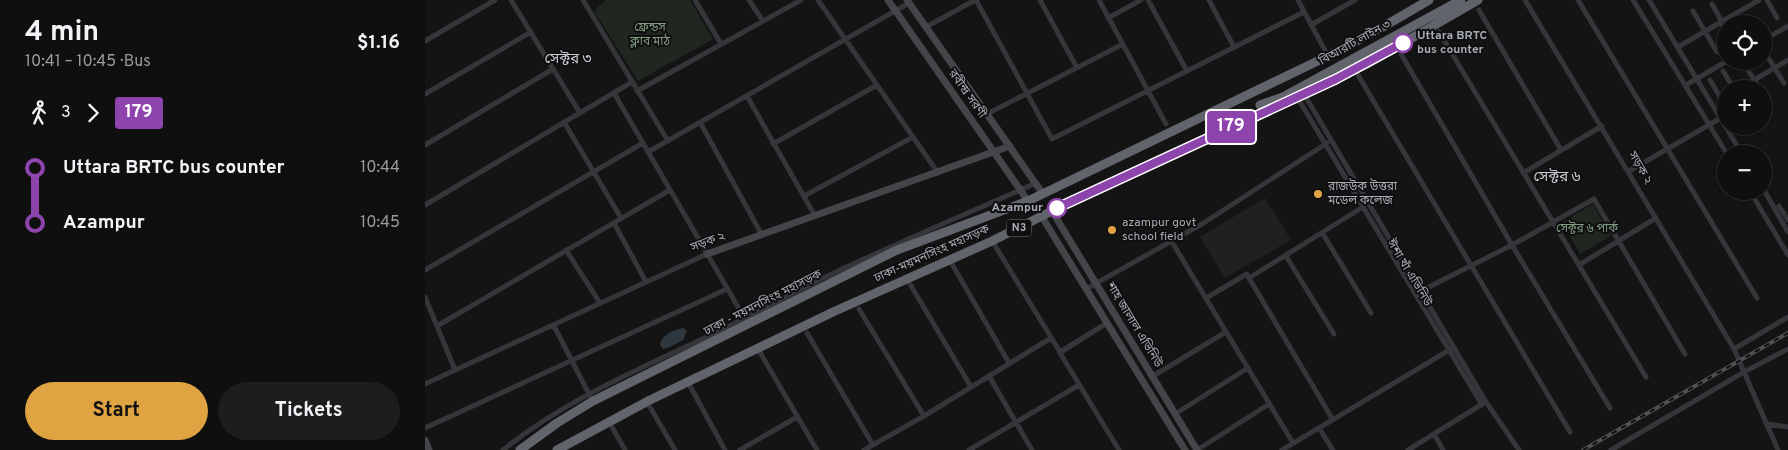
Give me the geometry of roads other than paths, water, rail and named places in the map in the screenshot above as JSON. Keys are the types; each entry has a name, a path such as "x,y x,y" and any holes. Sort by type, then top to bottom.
{"highway":[{"name":"N3","path":"1028,201 1328,56 1429,0"},
{"name":"বিআরটি লাইন ৩","path":"1260,109 1461,0"},
{"name":"ঢাকা-ময়মনসিংহ মহাসড়ক","path":"557,450 649,400 833,312 1042,217 1260,109 1300,95 1365,65 1478,5"},
{"name":"ঢাকা - ময়মনসিংহ মহাসড়ক","path":"520,450 591,398 897,250 1028,201"}],"street":[{"path":"425,41 495,0"},
{"path":"511,0 580,113"},
{"path":"583,0 668,141"},
{"path":"695,0 721,44"},
{"path":"749,0 763,21"},
{"path":"637,90 801,0"},
{"path":"818,0 938,172"},
{"name":"রবীন্দ্র সরণী","path":"888,0 1028,201"},
{"path":"925,26 965,2 975,0 1052,139 1304,12"},
{"path":"1039,0 1077,68"},
{"path":"1099,0 1165,124"},
{"path":"1109,18 1141,0"},
{"path":"1148,0 1187,71"},
{"path":"1209,0 1235,47"},
{"path":"1298,0 1328,56"},
{"path":"1311,25 1355,0"},
{"name":"সড়ক ২","path":"1525,0 1734,349 1778,450"},
{"path":"1578,0 1757,298"},
{"path":"1633,0 1722,145"},
{"path":"1649,0 1717,111"},
{"path":"1734,15 1759,0"},
{"path":"1767,0 1777,18"},
{"path":"649,152 896,10 908,1"},
{"name":"রবীন্দ্র সরণী","path":"908,1 1043,194"},
{"path":"1712,4 1718,15"},
{"path":"1478,5 1561,150"},
{"path":"1693,11 1717,52"},
{"path":"1678,47 1717,25"},
{"path":"1772,35 1788,26"},
{"path":"425,94 531,32"},
{"path":"1439,32 1646,377"},
{"path":"987,114 1123,44"},
{"path":"1401,54 1512,245 1610,408"},
{"path":"1747,70 1754,80 1788,60"},
{"path":"1772,63 1783,83"},
{"path":"1686,85 1717,67"},
{"path":"425,145 553,70"},
{"path":"1723,71 1728,80"},
{"path":"1358,75 1570,432"},
{"path":"1711,80 1717,88"},
{"path":"425,205 632,82"},
{"path":"773,144 877,85"},
{"path":"614,92 745,319"},
{"path":"1300,95 1325,144 1362,208 1417,293 1512,245 1594,199 1618,243 1685,354"},
{"name":"ঈশা খাঁ এভিনিউ","path":"1300,95 1331,141 1417,293 1484,403"},
{"path":"747,96 815,216"},
{"path":"1713,104 1717,102"},
{"path":"1629,171 1717,121"},
{"path":"564,122 621,218"},
{"path":"701,122 762,235"},
{"path":"1523,173 1602,126"},
{"path":"804,196 913,137"},
{"path":"1086,289 1202,224 1331,141"},
{"path":"425,270 643,143"},
{"name":"সড়ক ২","path":"425,384 707,254 1010,146"},
{"path":"503,450 532,427 815,282 901,242 1036,184"},
{"path":"437,326 670,190"},
{"path":"1755,200 1788,255"},
{"path":"1770,200 1788,232"},
{"path":"1249,278 1323,234 1368,204"},
{"path":"1779,206 1788,220"},
{"name":"শাহ জালাল এভিনিউ","path":"1052,211 1197,450"},
{"name":"শাহ জালাল এভিনিউ","path":"1042,217 1185,450"},
{"path":"1579,265 1618,243 1656,218"},
{"path":"614,223 646,282"},
{"path":"1323,234 1371,313"},
{"path":"1172,242 1293,443"},
{"path":"994,244 1060,352 1107,323"},
{"path":"566,250 600,303"},
{"path":"1286,256 1334,334"},
{"path":"952,264 1009,363"},
{"path":"1205,298 1247,274 1333,420"},
{"path":"910,284 971,387"},
{"path":"425,428 727,289"},
{"path":"425,297 455,370"},
{"path":"859,309 924,416"},
{"path":"1734,349 1788,317"},
{"path":"553,326 591,398"},
{"path":"1153,376 1226,332"},
{"path":"807,333 873,445"},
{"path":"1091,333 1060,352 1119,450"},
{"path":"864,450 924,416 1051,338"},
{"path":"757,349 817,450"},
{"path":"1282,450 1451,349"},
{"path":"1611,450 1744,372 1788,349"},
{"path":"1175,414 1248,368"},
{"path":"989,376 1033,450"},
{"path":"969,450 1079,385"},
{"path":"690,386 725,450"},
{"path":"1408,450 1484,403 1519,450"},
{"path":"1197,450 1269,404"},
{"path":"650,407 675,450"},
{"path":"740,450 797,417"},
{"path":"1767,424 1788,427"},
{"path":"612,427 625,450"},
{"path":"1319,428 1333,450"},
{"path":"1434,434 1443,450"},
{"path":"425,440 429,450"}],"railway":[{"path":"1583,450 1788,333"}],"place":[{"name":"Uttara BRTC bus counter","path":"1403,43"},
{"name":"রাজউক উত্তরা মডেল কলেজ","path":"1318,194"},
{"name":"Azampur","path":"1057,208"},
{"name":"azampur govt school field","path":"1112,230"}],"district":[{"name":"সেক্টর ৩","path":"568,59"},
{"name":"সেক্টর ৬","path":"1557,177"}],"park label":[{"name":"ফ্রেন্ডস ক্লাব মাঠ","path":"650,35"},
{"name":"সেক্টর ৬ পার্ক","path":"1587,229"}]}
